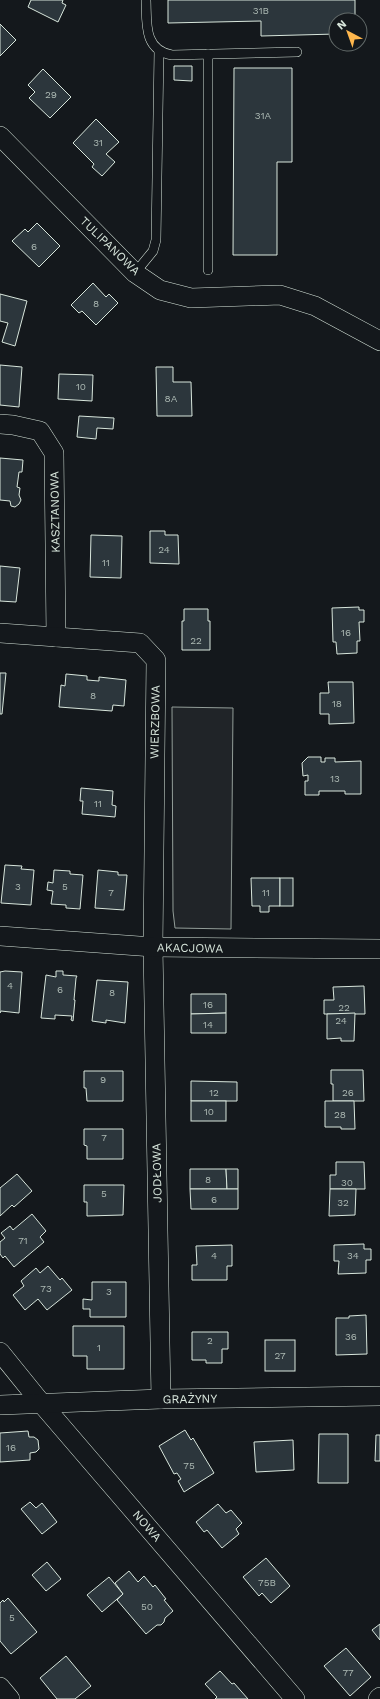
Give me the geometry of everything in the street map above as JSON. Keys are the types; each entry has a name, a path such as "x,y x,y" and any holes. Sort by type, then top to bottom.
{"street":[{"name":"TULIPANOWA","path":"0,136 135,273 160,290 191,298 280,295 315,306 380,341"},
{"name":"KASZTANOWA","path":"0,424 13,424 40,430 54,453 56,637"},
{"name":"WIERZBOWA","path":"0,633 140,643 156,660 153,947"},
{"name":"AKACJOWA","path":"0,936 153,947 380,950"},
{"name":"JODŁOWA","path":"153,947 161,1399"},
{"name":"NOWA","path":"0,1352 42,1404 295,1699"},
{"name":"GRAŻYNY","path":"0,1405 161,1399 380,1396"},
{"path":"0,1687 10,1699"}],"lane":[{"path":"146,0 147,32 150,39 159,51 172,55 297,52"},
{"path":"135,273 153,251 156,240 159,51"},
{"path":"208,54 208,270"}],"shaded area":[{"path":"172,707 233,708 231,929 175,928 173,911"}],"building":[{"path":"31,0 63,0 62,3 66,5 58,22 28,7"},
{"path":"168,0 355,0 355,12 328,12 328,34 261,36 261,21 168,23"},
{"path":"0,24 16,40 0,56"},
{"path":"174,66 192,66 192,81 174,80"},
{"path":"234,68 292,68 292,162 277,162 277,255 233,255"},
{"path":"43,69 71,97 50,118 29,98 35,92 28,85"},
{"path":"96,119 119,142 106,154 115,162 102,176 92,167 94,164 73,143"},
{"path":"37,223 60,246 39,267 12,241 25,229 28,232"},
{"path":"93,283 106,297 109,294 118,303 96,325 82,311 79,313 71,305"},
{"path":"0,294 27,301 15,346 2,342 8,323 0,321"},
{"path":"0,365 22,367 19,407 0,405"},
{"path":"156,367 173,367 173,382 191,382 192,416 157,416"},
{"path":"59,374 93,375 92,401 58,399"},
{"path":"79,416 114,418 113,429 97,428 96,439 77,437"},
{"path":"0,458 23,460 22,472 19,472 17,487 20,488 19,495 21,500 15,507 11,506 10,501 0,500"},
{"path":"150,531 165,531 165,535 178,535 179,564 150,563"},
{"path":"91,535 122,536 121,578 90,577"},
{"path":"0,566 20,568 16,602 0,601"},
{"path":"359,607 359,610 364,610 364,622 359,622 360,641 357,641 357,653 337,654 336,642 333,642 332,608"},
{"path":"184,609 208,609 208,621 210,621 210,650 182,650 182,621 184,621"},
{"path":"0,673 6,673 2,714 0,714"},
{"path":"66,674 87,676 87,680 99,681 99,677 126,680 124,706 113,705 112,711 59,707 61,685 65,686"},
{"path":"328,682 353,682 354,723 329,724 329,714 320,714 320,693 329,693"},
{"path":"308,757 321,757 321,762 325,762 325,758 335,758 335,762 361,761 361,794 345,794 345,791 319,791 319,795 305,795 305,781 308,781 308,775 303,776 302,763"},
{"path":"81,788 113,791 112,805 116,806 115,817 82,814 83,801 80,801"},
{"path":"5,865 22,866 21,869 34,870 31,905 1,903"},
{"path":"54,870 70,871 70,874 83,875 80,909 66,908 66,905 51,904 53,891 47,890 48,882 53,883"},
{"path":"98,870 118,872 118,875 127,875 124,910 95,908"},
{"path":"251,878 280,878 280,906 269,906 269,912 260,912 260,906 252,906"},
{"path":"280,878 293,878 293,906 280,906"},
{"path":"56,971 63,971 63,975 77,976 73,1021 71,1020 72,1016 55,1015 55,1019 41,1018 46,975 56,977"},
{"path":"0,972 22,972 19,1013 1,1011 0,1013"},
{"path":"97,980 128,982 125,1023 106,1020 106,1023 92,1021"},
{"path":"364,986 365,1014 324,1014 324,1000 334,1000 333,987"},
{"path":"191,994 226,994 226,1013 191,1014"},
{"path":"226,1013 226,1033 191,1033 191,1014"},
{"path":"355,1013 354,1041 341,1041 341,1038 327,1039 327,1014"},
{"path":"331,1070 363,1070 364,1101 333,1101"},
{"path":"84,1071 123,1071 123,1101 87,1101 86,1088 84,1088"},
{"path":"191,1081 237,1082 237,1101 191,1101"},
{"path":"191,1101 226,1101 226,1121 191,1121"},
{"path":"325,1101 354,1101 355,1129 325,1127"},
{"path":"84,1129 123,1129 123,1159 87,1159 87,1146 84,1145"},
{"path":"336,1162 364,1162 365,1189 330,1189 330,1175 336,1175"},
{"path":"190,1169 226,1169 227,1189 190,1189"},
{"path":"226,1169 238,1169 238,1189 227,1189"},
{"path":"17,1174 32,1191 14,1207 12,1205 0,1216 0,1188"},
{"path":"84,1185 124,1185 123,1215 87,1216 87,1202 84,1202"},
{"path":"190,1189 238,1189 238,1209 191,1209"},
{"path":"330,1189 356,1189 355,1215 329,1216"},
{"path":"32,1214 46,1231 40,1237 44,1242 14,1267 5,1256 3,1258 0,1254 0,1242 5,1238 1,1233 10,1226 13,1230"},
{"path":"364,1244 364,1249 371,1249 371,1260 366,1260 366,1273 338,1274 339,1261 334,1261 334,1245"},
{"path":"232,1245 232,1266 227,1266 227,1280 192,1280 192,1265 197,1265 196,1246"},
{"path":"48,1266 60,1280 62,1278 72,1290 47,1310 38,1299 25,1310 13,1295 24,1286 21,1281 36,1268 40,1273"},
{"path":"92,1282 126,1282 126,1317 90,1317 90,1309 83,1309 83,1299 92,1300"},
{"path":"366,1315 367,1354 336,1355 336,1318 349,1318 349,1316"},
{"path":"73,1326 124,1326 124,1369 87,1369 87,1356 73,1356"},
{"path":"192,1332 228,1332 228,1349 222,1349 222,1363 206,1363 206,1360 192,1360"},
{"path":"265,1340 295,1340 295,1371 265,1371"},
{"path":"185,1430 191,1440 193,1438 214,1473 184,1492 178,1481 181,1479 177,1473 174,1474 159,1446"},
{"path":"28,1431 29,1437 34,1437 38,1440 39,1449 36,1452 30,1453 30,1460 0,1462 0,1433"},
{"path":"319,1434 348,1434 348,1483 318,1483"},
{"path":"376,1435 380,1435 380,1461 375,1461"},
{"path":"293,1440 294,1470 256,1472 254,1442"},
{"path":"30,1502 36,1508 42,1503 57,1522 42,1534 21,1509"},
{"path":"218,1504 226,1513 231,1510 242,1523 236,1529 239,1534 222,1548 207,1530 204,1532 196,1522"},
{"path":"266,1558 290,1586 271,1603 262,1593 259,1596 243,1577"},
{"path":"47,1562 61,1579 46,1591 32,1575"},
{"path":"129,1571 138,1582 144,1576 153,1587 155,1585 173,1611 165,1618 161,1625 157,1625 146,1634 117,1600 123,1594 115,1583"},
{"path":"109,1577 123,1594 102,1612 87,1595"},
{"path":"8,1598 37,1632 11,1654 0,1641 0,1603 3,1600 4,1602"},
{"path":"380,1624 380,1640 372,1630"},
{"path":"346,1648 371,1677 350,1696 324,1666"},
{"path":"66,1656 91,1686 75,1699 57,1699 40,1678"},
{"path":"220,1671 232,1684 234,1683 248,1699 215,1699 217,1697 205,1684"}]}
